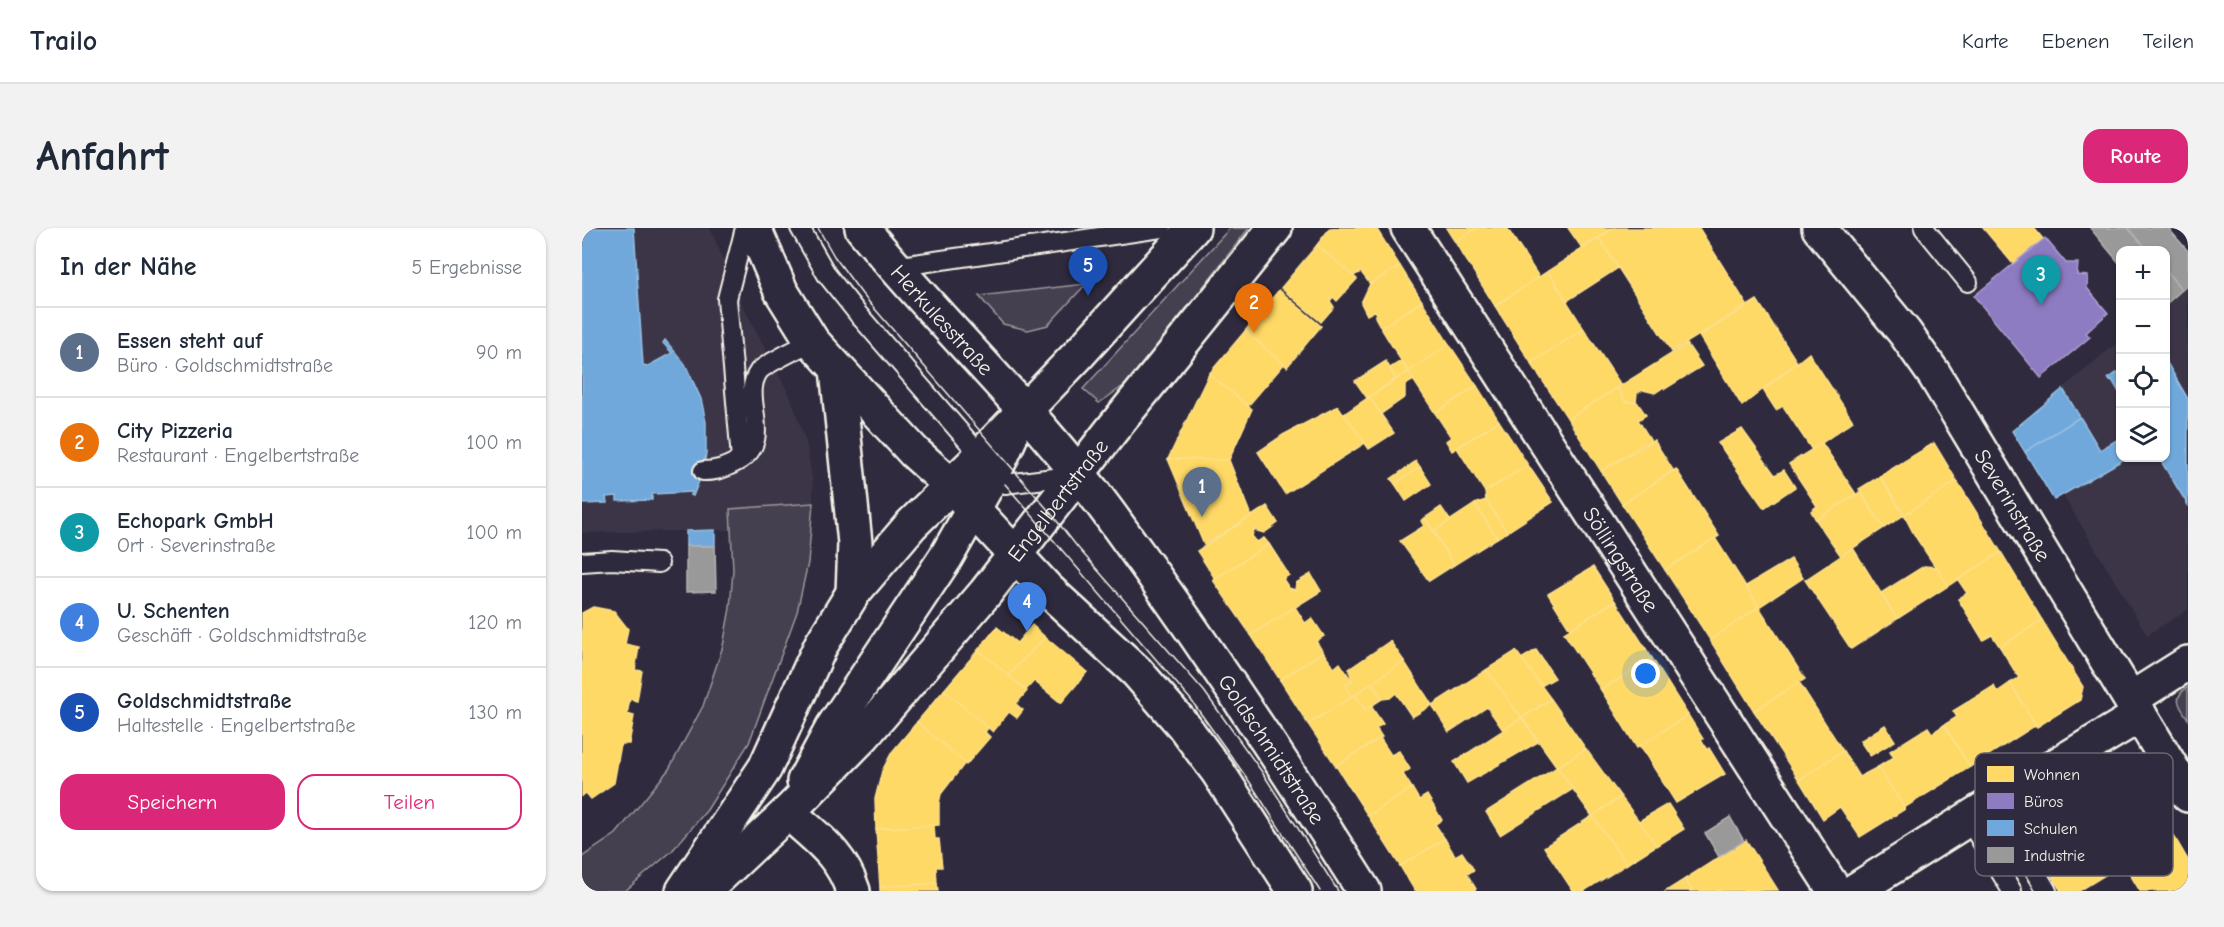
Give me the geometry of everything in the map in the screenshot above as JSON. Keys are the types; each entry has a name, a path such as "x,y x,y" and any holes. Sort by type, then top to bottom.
{"street":[{"path":"754,228 781,291 812,341 914,452 974,509 1046,588 1137,672 1183,725 1218,772 1295,891"},
{"name":"Herkulesstraße","path":"862,228 894,267 990,370 1024,411"},
{"path":"853,891 837,856 788,812 833,727 946,557 974,509 987,465 1024,411 1193,228"},
{"name":"Engelbertstraße","path":"704,891 788,812 863,736 1016,555 1111,431 1275,228"},
{"name":"Söllingstraße","path":"1408,228 1835,891"},
{"name":"Severinstraße","path":"1823,229 1905,333 1934,374 2163,753"},
{"path":"837,369 855,543 854,593"},
{"name":"Goldschmidtstraße","path":"1024,411 1107,512 1235,693 1364,891"},
{"path":"682,891 765,768 821,645 854,593 911,525 951,486 987,465"},
{"path":"2067,753 2135,707 2188,663"},
{"name":"Severinstraße","path":"2173,770 2188,795"},
{"path":"1854,891 1975,815"}],"lane":[{"path":"741,459 727,299 745,228"},
{"path":"800,228 839,291 1005,484 1078,475"},
{"path":"894,267 1161,228"},
{"path":"1924,228 1968,282"},
{"path":"703,471 719,471 741,459 753,447 756,427 753,386 760,370 812,341"},
{"path":"582,562 612,560 658,563"},
{"path":"1968,819 1975,830"},
{"path":"2003,876 2012,891"},
{"path":"2038,876 2047,891"}],"shaded area":[{"path":"582,228 710,228 743,306 791,398 806,442 813,483 813,503 730,509 730,530 582,533"},
{"path":"1230,228 1249,228 1129,382 1099,403 1083,389"},
{"path":"1086,284 1048,325 1028,330 1003,324 979,296"},
{"path":"2188,286 2188,610 2147,635 2063,495 2054,500 2012,431 2116,343 2116,462 2170,462 2170,301"},
{"path":"813,503 808,563 797,612 749,743 707,810 672,851 625,891 582,891 582,857 616,834 669,769 703,706 723,646 730,608 733,570 730,509"},
{"path":"2188,687 2188,719 2178,699"}],"building: Wohnen":[{"path":"1330,228 1376,228 1400,266 1370,284 1361,272 1353,276 1317,245"},
{"path":"1446,228 1477,228 1455,242"},
{"path":"1477,228 1507,228 1539,277 1495,306 1455,242"},
{"path":"1568,228 1614,228 1582,248"},
{"path":"1614,228 1699,228 1747,305 1672,352 1599,238"},
{"path":"1983,228 2034,228 2043,239 2013,264"},
{"path":"1599,238 1618,268 1567,301 1548,271"},
{"path":"1317,245 1357,279 1337,301 1333,297 1330,301 1334,307 1321,322 1281,288"},
{"path":"1400,266 1422,301 1381,328 1375,317 1377,313 1374,311 1367,315 1361,303 1370,284"},
{"path":"1548,271 1584,329 1531,363 1495,306"},
{"path":"1279,290 1321,326 1287,367 1245,331"},
{"path":"1757,300 1797,362 1742,406 1699,336"},
{"path":"1422,301 1449,344 1408,372 1381,328"},
{"path":"1584,329 1621,385 1568,419 1531,363"},
{"path":"1245,331 1284,364 1248,406 1209,374"},
{"path":"1449,344 1477,386 1435,413 1408,372"},
{"path":"1687,344 1702,366 1665,389 1664,387 1655,393 1643,390 1637,393 1636,402 1626,402 1617,388"},
{"path":"1809,353 1853,421 1812,450 1783,406 1776,410 1763,390"},
{"path":"1386,361 1396,379 1367,398 1355,381"},
{"path":"1401,361 1408,372 1396,379 1390,368"},
{"path":"1408,372 1414,380 1405,385 1405,397 1381,414 1369,397"},
{"path":"1209,374 1252,409 1229,460 1168,459"},
{"path":"1477,386 1499,421 1452,451 1446,441 1451,437 1435,413"},
{"path":"1617,388 1626,402 1637,402 1646,415 1638,420 1652,442 1648,445 1646,443 1601,471 1568,419"},
{"path":"1369,397 1394,433 1369,449 1344,414"},
{"path":"1338,406 1365,443 1285,494 1258,452 1283,435"},
{"path":"1499,421 1528,465 1485,492 1457,448"},
{"path":"1742,429 1775,475 1784,470 1795,487 1764,508 1718,443"},
{"path":"1654,440 1673,470 1622,504 1601,471"},
{"path":"1822,443 1856,494 1816,520 1811,511 1817,506 1789,464"},
{"path":"1934,443 1957,481 1904,515 1880,476"},
{"path":"1168,459 1229,460 1251,516 1204,545"},
{"path":"1416,461 1420,467 1395,484 1391,479"},
{"path":"1528,465 1553,502 1507,532 1486,500 1485,492"},
{"path":"1420,467 1431,484 1406,501 1395,484"},
{"path":"1676,469 1719,536 1665,570 1622,504"},
{"path":"1880,476 1904,515 1884,528 1859,489"},
{"path":"1957,481 2001,552 1948,586 1904,515"},
{"path":"1860,492 1884,528 1841,556 1816,520"},
{"path":"1486,500 1507,532 1497,538 1475,504"},
{"path":"1475,504 1497,538 1454,565 1434,531"},
{"path":"1267,506 1278,523 1264,533 1254,530 1252,536 1257,542 1264,538 1269,544 1213,580 1214,577 1197,551"},
{"path":"1441,507 1450,520 1434,531 1425,518"},
{"path":"1425,518 1454,565 1429,581 1400,541 1424,526 1421,521"},
{"path":"1715,538 1759,607 1710,640 1665,570"},
{"path":"1269,544 1289,575 1283,579 1289,588 1295,590 1296,583 1311,574 1321,591 1251,635 1213,580"},
{"path":"1853,548 1897,619 1851,649 1805,580"},
{"path":"2001,552 2042,620 2000,647 1992,635 1983,640 1958,599 1967,593 1958,580"},
{"path":"1791,559 1803,578 1759,607 1746,586"},
{"path":"1924,566 1937,567 1948,586 1897,619 1881,593"},
{"path":"1593,567 1615,601 1570,629 1548,594"},
{"path":"1615,601 1652,658 1601,690 1564,633"},
{"path":"593,607 614,611 628,629 625,644 639,647 635,670 642,671 637,701 630,699 627,714 634,716 629,744 621,744 614,783 591,799 586,793 582,796 582,613"},
{"path":"1295,607 1305,623 1312,618 1324,636 1316,641 1323,652 1280,680 1251,635"},
{"path":"1759,607 1805,679 1754,711 1710,640"},
{"path":"2042,620 2083,687 2080,700 2037,727 2010,683 2019,678 2000,647"},
{"path":"1032,625 1045,637 1008,676 978,650 997,627 1017,643"},
{"path":"1045,637 1087,672 1061,703 1034,681 1026,690 1008,676"},
{"path":"1390,641 1404,661 1352,697 1345,685 1352,681 1349,669"},
{"path":"978,650 1027,691 1016,704 1023,710 1017,718 1009,712 993,732 944,690"},
{"path":"1536,650 1555,678 1541,686 1521,659"},
{"path":"1516,651 1551,699 1522,718 1486,670"},
{"path":"1323,652 1334,668 1340,663 1352,681 1345,685 1352,697 1308,724 1280,680"},
{"path":"1652,658 1688,715 1637,748 1601,690"},
{"path":"1404,661 1432,705 1412,717 1396,693 1390,698 1382,699 1372,683"},
{"path":"1486,670 1522,718 1503,730 1487,707 1449,732 1432,705"},
{"path":"1799,682 1843,751 1799,780 1754,711"},
{"path":"1372,683 1382,699 1365,710 1355,695"},
{"path":"2010,683 2036,725 1992,753 1975,753 1975,764 1970,767 1944,725 1957,717 1953,711 1994,686 1997,692"},
{"path":"944,690 988,728 985,732 990,737 966,765 917,722"},
{"path":"1355,695 1365,710 1371,706 1383,724 1376,728 1382,737 1336,766 1308,724"},
{"path":"1551,699 1586,749 1557,767 1522,718"},
{"path":"1688,715 1707,750 1709,748 1725,774 1676,803 1640,746"},
{"path":"1522,718 1538,742 1467,783 1454,762"},
{"path":"917,722 965,763 941,794 939,825 876,829 875,799 882,771 892,752"},
{"path":"1885,725 1895,741 1870,756 1860,741"},
{"path":"1944,725 1970,767 1904,808 1878,767 1894,757 1890,751 1928,727 1932,733"},
{"path":"1380,738 1391,755 1399,751 1410,769 1403,774 1412,788 1368,816 1336,766"},
{"path":"1586,749 1621,797 1592,816 1557,767"},
{"path":"1843,751 1859,777 1878,767 1905,809 1860,837 1840,807 1823,819 1799,780"},
{"path":"1557,767 1573,789 1500,835 1486,812"},
{"path":"1412,788 1419,800 1427,795 1442,820 1435,824 1445,839 1400,866 1368,816"},
{"path":"1621,797 1657,845 1627,864 1592,816"},
{"path":"1668,804 1684,829 1657,846 1639,821"},
{"path":"1592,816 1627,864 1584,891 1573,891 1544,847"},
{"path":"934,825 935,839 939,839 942,867 936,867 937,884 880,887 876,829"},
{"path":"2173,835 2188,860 2188,891 2140,891 2131,876 2173,876"},
{"path":"1445,839 1455,856 1462,852 1474,870 1467,874 1476,889 1472,891 1415,891 1400,866"},
{"path":"1746,840 1778,890 1692,891 1685,879"},
{"path":"2052,876 2103,876 2079,891 2061,891"},
{"path":"1685,879 1692,891 1666,891"},
{"path":"937,883 938,891 880,891 880,887"}],"building: Büros":[{"path":"2045,238 2066,263 2078,263 2077,275 2088,276 2087,288 2108,313 2086,333 2090,337 2041,378 1974,296"}],"building: Schulen":[{"path":"582,228 634,228 643,365 648,366 672,353 663,343 665,340 685,364 701,399 706,422 706,453 703,471 693,496 690,495 692,492 652,494 652,500 617,501 617,496 606,497 607,503 582,504"},
{"path":"2170,368 2188,399 2188,505 2161,462 2170,462"},
{"path":"2116,373 2116,387 2112,380 2108,378"},
{"path":"2063,389 2080,417 2025,452 2012,431"},
{"path":"2080,417 2100,450 2116,440 2116,462 2119,462 2054,500 2025,452"},
{"path":"715,530 715,546 686,546 686,531"}],"building: Industrie":[{"path":"2090,228 2128,228 2144,246 2116,246 2116,259"},
{"path":"2128,228 2168,228 2188,251 2188,285 2182,290 2170,276 2170,246 2144,246"},
{"path":"2170,276 2182,290 2170,300"},
{"path":"686,546 715,546 716,591 686,592"},
{"path":"1730,817 1744,841 1719,857 1705,833"}],"tram line":[{"path":"818,228 834,256 862,294 1079,549 1204,691 1262,772 1338,891"},
{"path":"1005,484 1191,700 1249,781 1320,891"}],"place":[{"name":"Goldschmidtstraße","path":"1088,296"},
{"name":"Echopark GmbH","path":"2041,305"},
{"name":"City Pizzeria","path":"1254,333"},
{"name":"Essen steht auf","path":"1202,517"},
{"name":"U. Schenten","path":"1027,632"}]}
